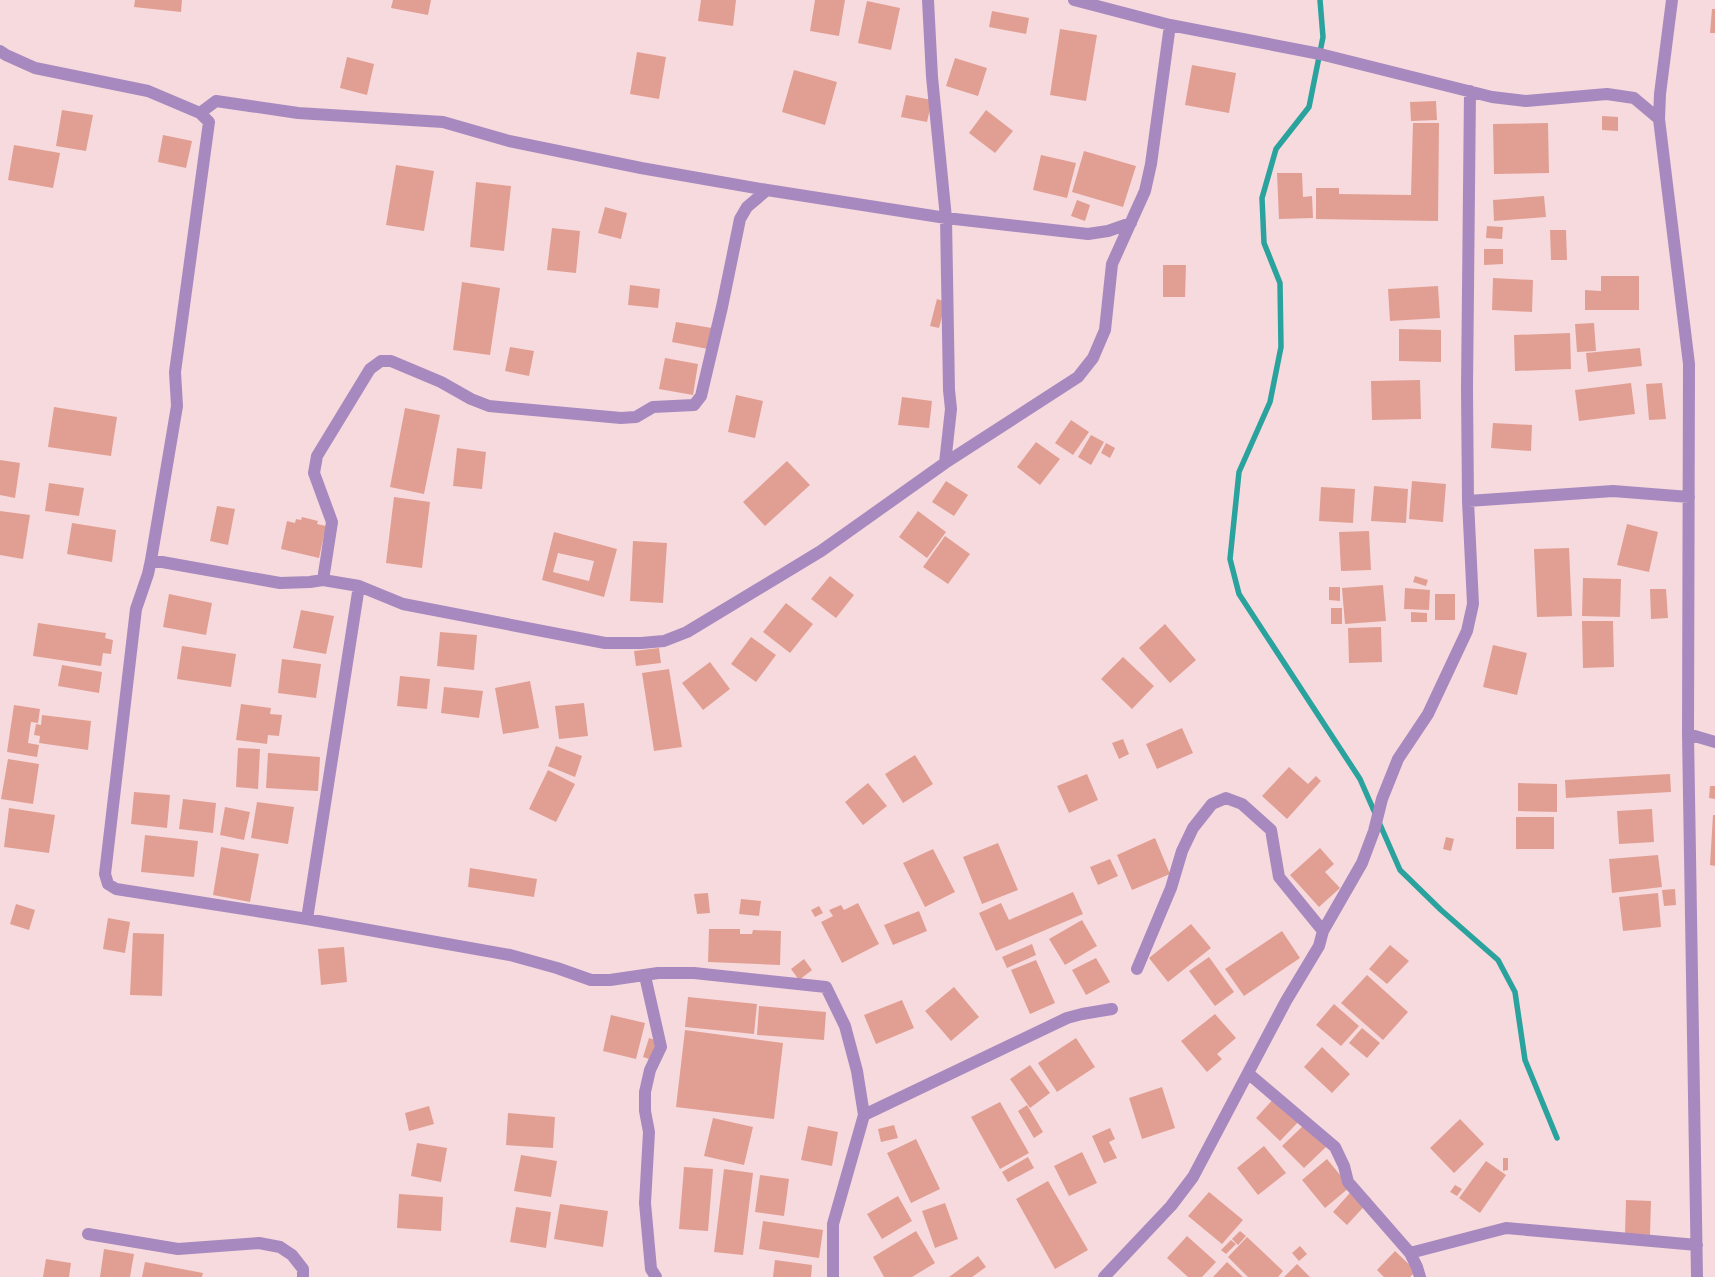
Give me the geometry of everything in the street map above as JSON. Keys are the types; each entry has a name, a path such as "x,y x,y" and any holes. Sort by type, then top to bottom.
{"street":[{"path":"928,0 932,77 946,218 948,381 951,409 944,463"},
{"path":"1074,0 1170,24 1320,54 1492,97 1526,101 1607,94 1634,98 1659,119"},
{"path":"1672,0 1660,94 1659,119 1689,364 1688,734 1697,1277"},
{"path":"151,560 280,583 323,580 359,586 403,604 605,642 640,643 664,641 687,632 821,552 944,463 1078,376 1093,358 1105,330 1112,264 1145,191 1151,164 1170,24"},
{"path":"0,51 35,68 148,91 200,113 209,122 175,372 177,406 151,560 136,609 105,874 108,884 116,889 307,919 510,955 558,968 591,980 610,980 658,973 694,974 826,987 845,1026 857,1071 864,1116 833,1224 834,1277"},
{"path":"1104,1277 1171,1206 1193,1177 1286,1001 1319,946 1323,931 1362,863 1374,831 1382,799 1398,758 1428,714 1467,631 1473,604 1468,501 1467,389 1470,92"},
{"path":"200,113 216,101 298,113 443,122 509,141 641,168 946,218 1088,234 1131,223"},
{"path":"323,580 332,522 314,473 317,456 370,369 381,361 391,361 442,382 471,400 511,410 621,418 636,417 654,407 694,405 701,396 740,219 747,207 767,190"},
{"path":"1468,501 1614,491 1689,498"},
{"path":"307,919 359,586"},
{"path":"1688,734 1715,742"},
{"path":"1137,969 1172,888 1182,850 1193,828 1212,804 1226,798 1242,804 1272,830 1279,876 1323,931"},
{"path":"645,976 661,1047 650,1070 645,1092 645,1111 649,1132 646,1203 651,1269 656,1277"},
{"path":"864,1116 1067,1018 1112,1009"},
{"path":"1249,1074 1335,1147 1344,1166 1348,1182 1410,1254 1417,1266 1420,1277"},
{"path":"1410,1254 1506,1228 1697,1245"},
{"path":"88,1234 178,1249 259,1243 280,1247 292,1255 303,1269 303,1277"}],"building":[{"path":"135,0 182,0 181,12 134,7"},
{"path":"393,0 431,0 428,15 391,8"},
{"path":"701,0 736,0 733,26 698,21"},
{"path":"815,0 845,0 839,36 810,31"},
{"path":"867,1 900,8 891,50 858,43"},
{"path":"1712,9 1715,9 1715,33 1710,33"},
{"path":"992,11 1029,18 1026,34 989,27"},
{"path":"1060,29 1097,35 1086,101 1050,95"},
{"path":"637,52 666,57 659,99 630,94"},
{"path":"347,57 374,64 367,95 340,88"},
{"path":"955,58 987,68 978,96 946,86"},
{"path":"1192,65 1236,73 1229,113 1185,105"},
{"path":"794,70 837,82 825,125 782,112"},
{"path":"906,95 932,100 927,122 901,117"},
{"path":"1436,101 1437,120 1411,121 1410,102"},
{"path":"62,110 93,115 86,151 56,146"},
{"path":"986,110 1013,131 995,153 969,133"},
{"path":"1602,116 1618,117 1618,131 1602,130"},
{"path":"1413,123 1439,123 1438,221 1316,219 1316,188 1339,188 1339,194 1411,195"},
{"path":"1548,123 1549,173 1494,174 1493,124"},
{"path":"163,135 192,141 186,168 158,162"},
{"path":"14,145 60,153 53,188 8,180"},
{"path":"1084,151 1136,166 1123,207 1072,192"},
{"path":"1041,155 1076,163 1067,198 1033,190"},
{"path":"396,165 434,171 424,231 386,225"},
{"path":"1277,173 1302,173 1303,197 1312,196 1313,218 1279,219"},
{"path":"476,182 511,186 504,251 470,247"},
{"path":"1544,196 1546,217 1494,221 1493,200"},
{"path":"1077,200 1090,205 1085,221 1071,216"},
{"path":"605,207 627,213 621,239 598,233"},
{"path":"1487,226 1503,227 1502,239 1486,238"},
{"path":"552,228 580,231 576,273 547,270"},
{"path":"1550,230 1566,230 1567,260 1551,260"},
{"path":"1484,249 1503,249 1503,264 1484,265"},
{"path":"1163,265 1186,265 1185,297 1163,297"},
{"path":"1601,276 1639,276 1639,310 1585,310 1585,290 1601,291"},
{"path":"1493,278 1533,280 1532,312 1492,310"},
{"path":"462,282 500,288 490,355 453,350"},
{"path":"630,285 660,289 658,308 628,305"},
{"path":"1438,286 1440,318 1390,321 1388,289"},
{"path":"937,299 946,302 939,328 930,326"},
{"path":"676,322 712,328 708,349 672,342"},
{"path":"1594,323 1596,351 1577,352 1575,324"},
{"path":"1399,329 1441,330 1441,362 1399,361"},
{"path":"1570,333 1571,369 1515,371 1514,335"},
{"path":"510,347 534,351 529,376 505,371"},
{"path":"1640,348 1642,366 1588,372 1586,353"},
{"path":"665,358 698,364 693,395 659,389"},
{"path":"1420,380 1421,419 1372,420 1371,381"},
{"path":"1631,383 1635,414 1579,421 1575,390"},
{"path":"1662,383 1666,419 1649,420 1646,384"},
{"path":"736,395 763,401 755,438 728,432"},
{"path":"902,397 932,401 929,428 898,425"},
{"path":"54,407 117,417 111,456 48,447"},
{"path":"405,408 440,415 424,494 390,487"},
{"path":"1071,420 1089,432 1073,455 1055,443"},
{"path":"1493,423 1532,425 1531,451 1491,448"},
{"path":"1091,435 1104,442 1091,465 1078,457"},
{"path":"1036,442 1060,459 1040,485 1017,467"},
{"path":"1106,443 1115,448 1110,458 1101,453"},
{"path":"457,448 486,452 482,489 453,486"},
{"path":"0,460 20,463 15,498 0,495"},
{"path":"787,461 810,485 765,526 743,502"},
{"path":"946,481 968,495 954,516 932,502"},
{"path":"1412,481 1446,484 1443,522 1409,519"},
{"path":"49,483 84,488 79,516 45,511"},
{"path":"1374,486 1408,489 1406,523 1371,521"},
{"path":"1321,487 1355,489 1353,523 1319,521"},
{"path":"394,497 430,502 422,568 386,563"},
{"path":"217,506 235,509 228,545 210,541"},
{"path":"0,511 30,515 23,559 0,555"},
{"path":"918,511 946,532 927,558 899,537"},
{"path":"302,517 318,521 317,524 326,526 319,558 281,549 287,521 295,523 296,519 301,520"},
{"path":"72,523 116,530 112,562 67,554"},
{"path":"1627,524 1658,532 1649,572 1617,565"},
{"path":"1369,531 1371,570 1341,571 1339,532"},
{"path":"554,532 617,549 604,597 542,580","holes":["558,553 594,561 589,581 553,572"]},
{"path":"945,536 970,554 948,584 923,567"},
{"path":"633,541 667,543 663,603 630,601"},
{"path":"1569,548 1572,616 1537,617 1534,549"},
{"path":"830,576 854,595 836,618 811,599"},
{"path":"1415,576 1428,580 1426,586 1413,582"},
{"path":"1583,578 1621,579 1620,617 1582,616"},
{"path":"1383,585 1386,621 1345,624 1342,588"},
{"path":"1329,587 1340,587 1340,601 1329,600"},
{"path":"1405,588 1430,590 1429,610 1404,609"},
{"path":"1650,589 1666,589 1668,618 1651,619"},
{"path":"169,594 212,603 206,635 163,627"},
{"path":"1435,594 1455,594 1455,620 1435,620"},
{"path":"786,603 813,624 790,653 763,632"},
{"path":"1331,608 1342,608 1342,624 1331,624"},
{"path":"301,610 334,616 326,654 293,648"},
{"path":"1411,612 1427,613 1427,622 1411,622"},
{"path":"1582,621 1613,621 1614,667 1583,668"},
{"path":"38,623 106,633 105,638 113,640 111,654 103,653 101,666 33,656"},
{"path":"1165,624 1196,660 1170,683 1139,648"},
{"path":"1381,627 1382,662 1349,663 1348,628"},
{"path":"440,632 477,635 474,670 437,666"},
{"path":"751,637 776,655 756,682 731,664"},
{"path":"1493,645 1527,653 1517,695 1483,687"},
{"path":"182,646 236,654 231,687 177,679"},
{"path":"659,648 661,663 636,666 634,651"},
{"path":"1123,657 1154,686 1132,709 1101,679"},
{"path":"282,659 321,664 316,698 278,693"},
{"path":"710,662 730,689 703,710 682,683"},
{"path":"62,665 102,672 99,693 58,686"},
{"path":"669,669 682,747 654,751 642,673"},
{"path":"400,676 430,679 427,709 397,706"},
{"path":"530,681 539,728 503,734 495,688"},
{"path":"444,687 483,691 479,718 441,713"},
{"path":"584,703 588,736 559,739 555,706"},
{"path":"241,704 271,708 270,714 282,715 279,736 268,735 267,744 236,740"},
{"path":"14,705 40,709 38,723 31,722 28,743 39,745 37,757 7,752"},
{"path":"42,715 91,721 88,750 39,743 40,736 34,735 36,724 41,725"},
{"path":"1182,728 1193,753 1157,769 1146,744"},
{"path":"1123,739 1129,754 1119,759 1112,743"},
{"path":"556,746 582,756 575,777 548,766"},
{"path":"238,748 260,749 258,789 236,787"},
{"path":"268,753 320,757 318,791 266,788"},
{"path":"915,755 933,784 903,803 885,774"},
{"path":"8,759 39,764 33,804 1,799"},
{"path":"1289,767 1308,784 1316,776 1321,781 1287,819 1262,796"},
{"path":"548,770 575,784 556,822 529,809"},
{"path":"1087,774 1098,800 1069,813 1057,786"},
{"path":"1670,774 1671,792 1566,798 1565,780"},
{"path":"868,783 887,806 863,825 845,802"},
{"path":"1518,783 1557,784 1557,812 1518,811"},
{"path":"1710,786 1715,786 1715,799 1709,798"},
{"path":"134,792 170,795 167,828 131,824"},
{"path":"183,799 216,803 213,833 179,829"},
{"path":"257,802 294,807 288,844 251,838"},
{"path":"225,807 250,812 244,840 220,835"},
{"path":"9,808 55,815 49,853 4,847"},
{"path":"1652,809 1654,842 1619,844 1617,811"},
{"path":"1713,815 1715,815 1715,866 1710,865"},
{"path":"1516,817 1554,817 1554,849 1516,849"},
{"path":"145,835 198,841 194,877 141,872"},
{"path":"1446,837 1454,839 1451,851 1443,849"},
{"path":"1155,838 1170,874 1132,890 1117,855"},
{"path":"998,843 1018,890 982,904 963,857"},
{"path":"221,847 259,854 250,902 213,895"},
{"path":"1320,848 1334,864 1325,872 1340,888 1319,907 1290,875"},
{"path":"933,849 955,892 925,907 903,863"},
{"path":"1658,855 1662,887 1612,893 1609,859"},
{"path":"1110,859 1118,876 1098,885 1090,867"},
{"path":"470,868 537,879 534,897 468,887"},
{"path":"1675,889 1676,905 1664,906 1662,890"},
{"path":"1073,892 1083,914 996,951 979,913 1001,903 1009,920"},
{"path":"708,893 710,913 697,914 694,894"},
{"path":"1658,893 1661,927 1623,931 1619,897"},
{"path":"741,899 761,901 759,916 739,914"},
{"path":"858,903 879,944 842,963 821,922 833,916 829,910 841,905 844,910"},
{"path":"16,904 35,910 29,930 10,924"},
{"path":"819,906 823,913 815,917 811,910"},
{"path":"919,911 927,931 893,945 884,925"},
{"path":"108,918 130,922 125,953 103,949"},
{"path":"1082,920 1097,946 1065,965 1049,939"},
{"path":"1191,924 1211,948 1168,982 1149,958"},
{"path":"709,929 740,929 740,934 752,934 753,930 781,931 780,965 708,962"},
{"path":"1282,931 1300,958 1244,996 1225,969"},
{"path":"133,933 164,934 162,996 130,995"},
{"path":"1032,944 1036,955 1007,968 1002,957"},
{"path":"1390,945 1409,961 1387,984 1369,969"},
{"path":"344,947 347,982 321,985 318,949"},
{"path":"1209,957 1234,992 1215,1006 1189,971"},
{"path":"1096,958 1110,982 1086,995 1072,970"},
{"path":"804,959 812,970 799,980 791,969"},
{"path":"1036,960 1055,1003 1030,1014 1011,970"},
{"path":"1367,975 1408,1012 1383,1040 1341,1003"},
{"path":"954,987 979,1017 951,1041 925,1011"},
{"path":"688,997 757,1004 754,1034 685,1027"},
{"path":"902,1000 914,1028 876,1044 864,1015"},
{"path":"1334,1004 1359,1026 1341,1046 1316,1025"},
{"path":"759,1006 826,1012 824,1040 757,1035"},
{"path":"1215,1014 1236,1038 1217,1054 1222,1059 1207,1072 1181,1041"},
{"path":"611,1015 645,1023 636,1059 603,1051"},
{"path":"1362,1028 1380,1043 1367,1058 1349,1043"},
{"path":"685,1030 783,1043 774,1119 676,1107"},
{"path":"649,1038 658,1041 652,1060 643,1057"},
{"path":"1076,1038 1095,1067 1057,1092 1038,1063"},
{"path":"1322,1047 1350,1074 1332,1093 1304,1067"},
{"path":"1030,1065 1050,1093 1030,1108 1010,1079"},
{"path":"1162,1087 1175,1128 1142,1139 1129,1098"},
{"path":"1277,1095 1302,1118 1280,1141 1256,1118"},
{"path":"1000,1102 1029,1153 1000,1169 971,1117"},
{"path":"1027,1105 1043,1132 1034,1138 1018,1111"},
{"path":"429,1106 434,1124 409,1131 405,1113"},
{"path":"508,1113 555,1117 553,1148 506,1145"},
{"path":"713,1118 753,1127 744,1165 704,1156"},
{"path":"1460,1119 1484,1144 1454,1173 1430,1148"},
{"path":"1305,1124 1327,1146 1304,1168 1282,1146"},
{"path":"894,1125 898,1138 881,1142 878,1129"},
{"path":"808,1126 838,1132 832,1166 801,1160"},
{"path":"1110,1128 1115,1139 1109,1142 1117,1158 1104,1163 1092,1136"},
{"path":"916,1139 940,1189 911,1203 887,1153"},
{"path":"417,1143 447,1148 441,1182 411,1176"},
{"path":"1264,1146 1286,1173 1258,1195 1237,1168"},
{"path":"1082,1152 1097,1183 1069,1196 1054,1166"},
{"path":"521,1155 557,1161 551,1197 514,1191"},
{"path":"1028,1157 1034,1168 1008,1182 1002,1172"},
{"path":"1503,1158 1508,1158 1508,1170 1503,1171"},
{"path":"1327,1159 1350,1187 1325,1208 1302,1180"},
{"path":"1486,1161 1506,1175 1480,1213 1459,1198"},
{"path":"684,1167 713,1169 708,1231 679,1229"},
{"path":"724,1169 753,1173 743,1255 714,1252"},
{"path":"760,1175 789,1179 784,1216 755,1212"},
{"path":"1048,1181 1088,1250 1055,1269 1016,1199"},
{"path":"1455,1185 1462,1189 1457,1196 1450,1192"},
{"path":"1356,1186 1371,1199 1347,1225 1333,1212"},
{"path":"1209,1192 1243,1220 1222,1244 1188,1216"},
{"path":"399,1194 443,1197 441,1231 397,1228"},
{"path":"898,1196 912,1221 882,1239 867,1214"},
{"path":"1626,1200 1651,1201 1650,1235 1625,1234"},
{"path":"945,1203 958,1239 935,1248 922,1211"},
{"path":"560,1204 608,1211 603,1247 554,1239"},
{"path":"516,1207 551,1212 546,1248 510,1242"},
{"path":"763,1221 823,1230 819,1258 759,1249"},
{"path":"916,1231 935,1263 912,1277 884,1277 873,1257"},
{"path":"1240,1231 1246,1236 1238,1245 1232,1239"},
{"path":"1187,1236 1216,1262 1202,1277 1188,1277 1167,1258"},
{"path":"1247,1237 1283,1271 1278,1277 1248,1277 1228,1257"},
{"path":"1231,1240 1236,1244 1226,1254 1221,1250"},
{"path":"1300,1246 1307,1254 1299,1261 1292,1253"},
{"path":"104,1249 134,1254 130,1277 100,1277"},
{"path":"1395,1251 1416,1271 1410,1277 1384,1277 1377,1270"},
{"path":"978,1256 986,1267 972,1277 949,1277"},
{"path":"46,1259 71,1263 69,1277 43,1277"},
{"path":"775,1260 812,1265 811,1277 773,1277"},
{"path":"145,1262 203,1273 202,1277 142,1277"},
{"path":"1227,1262 1243,1277 1213,1277"},
{"path":"1297,1264 1310,1277 1284,1277"}],"waterway":[{"path":"1320,0 1323,37 1309,107 1276,149 1262,198 1264,243 1280,283 1281,347 1270,402 1239,472 1230,559 1239,594 1360,779 1400,870 1441,910 1498,960 1515,992 1525,1060 1557,1138"}]}
